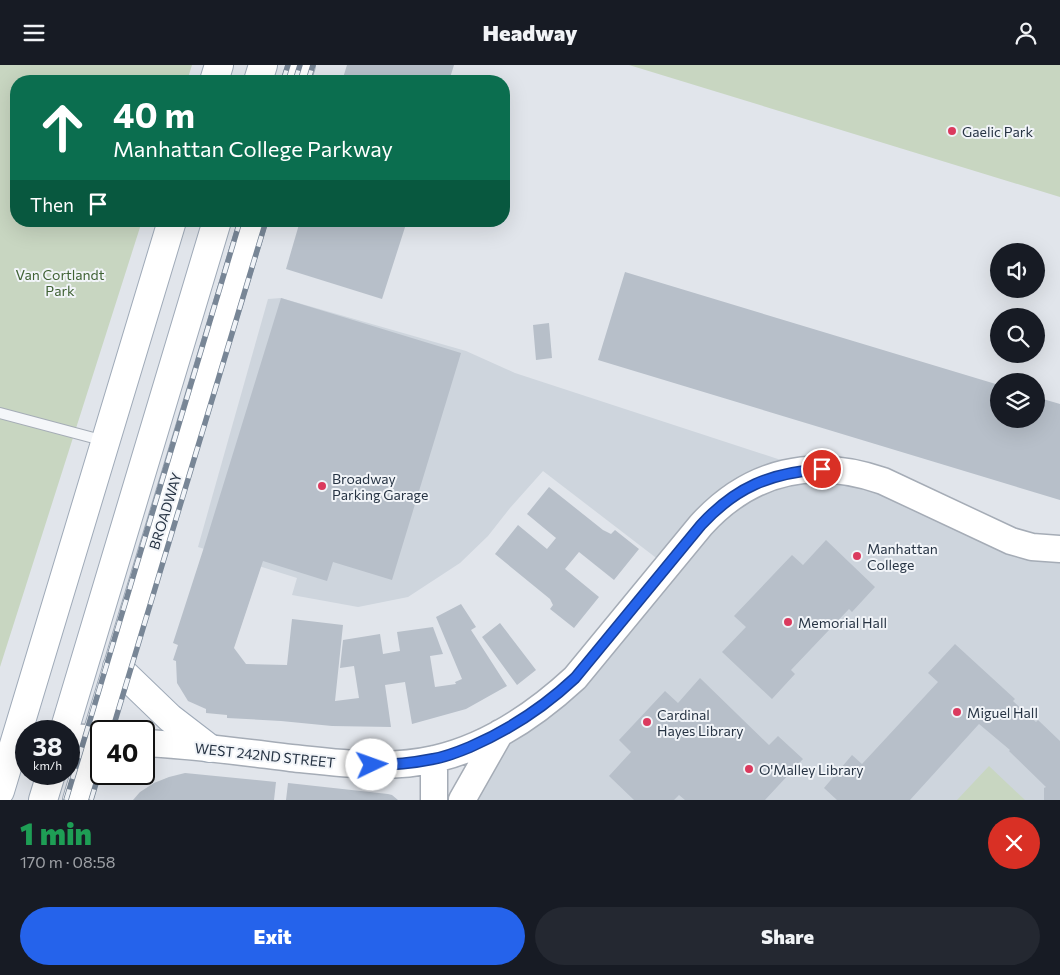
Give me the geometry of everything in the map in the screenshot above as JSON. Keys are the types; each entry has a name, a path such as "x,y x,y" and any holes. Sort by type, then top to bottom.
{"main road":[{"path":"26,720 105,441 170,227"},
{"path":"67,720 215,227"},
{"name":"BROADWAY","path":"103,720 117,667 251,227"},
{"path":"117,667 170,718 209,748"},
{"path":"0,791 15,751"},
{"name":"BROADWAY","path":"77,800 90,762"},
{"path":"43,800 48,785"}],"street":[{"name":"WEST 242ND STREET","path":"155,744 209,748 332,763 372,765 434,759 463,749 500,733 546,703 575,678 701,525 721,505 740,491 769,478 799,471 822,469 856,473 883,481 1011,541 1032,547 1060,549"},
{"path":"462,800 500,733"},
{"path":"434,759 434,800"}],"lane":[{"path":"0,413 105,441"}],"shaded area":[{"name":"Manhattan College","path":"281,298 466,351 515,373 1060,549 1060,800 462,800 529,715 668,567 543,471 488,536 460,563 408,597 358,607 292,595 297,578 198,547 268,299"}],"green space":[{"name":"Van Cortlandt Park","path":"0,65 192,65 189,75 10,75 10,227 140,227 0,667"},
{"name":"Gaelic Park","path":"629,65 1060,65 1060,197"},
{"path":"989,766 1025,800 957,800"}],"building":[{"path":"347,65 454,65 451,75 344,75"},
{"path":"298,227 405,227 382,299 286,269"},
{"path":"625,272 990,382 990,428 1045,428 1045,400 1060,404 1060,500 598,360"},
{"name":"Broadway Parking Garage","path":"281,298 461,353 392,580 333,562 327,581 263,561 234,648 246,664 287,665 292,619 343,625 335,701 359,698 354,666 340,668 343,640 380,634 383,654 400,651 397,632 433,627 443,654 430,656 435,687 456,684 455,682 462,679 436,617 461,604 476,627 471,630 507,686 466,709 412,724 405,682 385,685 391,727 332,726 227,718 227,715 206,713 206,709 188,701 177,683 176,661 173,660 178,645 173,643"},
{"path":"549,323 552,358 536,360 533,325"},
{"path":"549,487 603,530 611,534 615,530 639,549 614,580 579,552 565,569 599,597 574,628 550,609 553,605 550,599 495,554 518,525 547,549 556,538 527,514"},
{"name":"Memorial Hall","path":"826,540 875,587 852,612 849,609 791,670 795,674 772,699 722,652 746,627 734,616 792,555 803,565"},
{"path":"500,623 536,670 517,685 482,637"},
{"name":"Miguel Hall","path":"955,644 1015,699 1013,701 1028,715 1036,722 1038,720 1060,741 1060,800 1044,800 1044,788 1046,787 1010,750 979,724 910,800 837,800 824,788 852,755 862,764 938,682 928,673"},
{"path":"700,678 769,745 778,736 803,759 765,800 685,800 679,795 674,800 634,800 609,776 631,752 619,740 665,691 678,703"},
{"path":"185,773 276,782 274,800 133,800 140,792 151,785 155,785 155,783"},
{"path":"288,783 388,794 398,800 286,800"}],"railway":[{"path":"285,75 288,65"},
{"path":"297,75 300,65"},
{"path":"310,75 313,65"},
{"path":"66,800 238,227"},
{"path":"115,720 264,227"},
{"path":"91,800 96,785"}],"place":[{"name":"Gaelic Park","path":"952,131"},
{"name":"Broadway Parking Garage","path":"322,486"},
{"name":"Manhattan College","path":"857,556"},
{"name":"Memorial Hall","path":"788,622"},
{"name":"Miguel Hall","path":"957,712"},
{"name":"Cardinal Hayes Library","path":"647,722"},
{"name":"O'Malley Library","path":"749,769"}],"route":[{"path":"372,765 406,763 448,755 480,743 529,715 561,691 590,662 701,525 721,505 740,491 763,480 799,471 822,469"}]}
